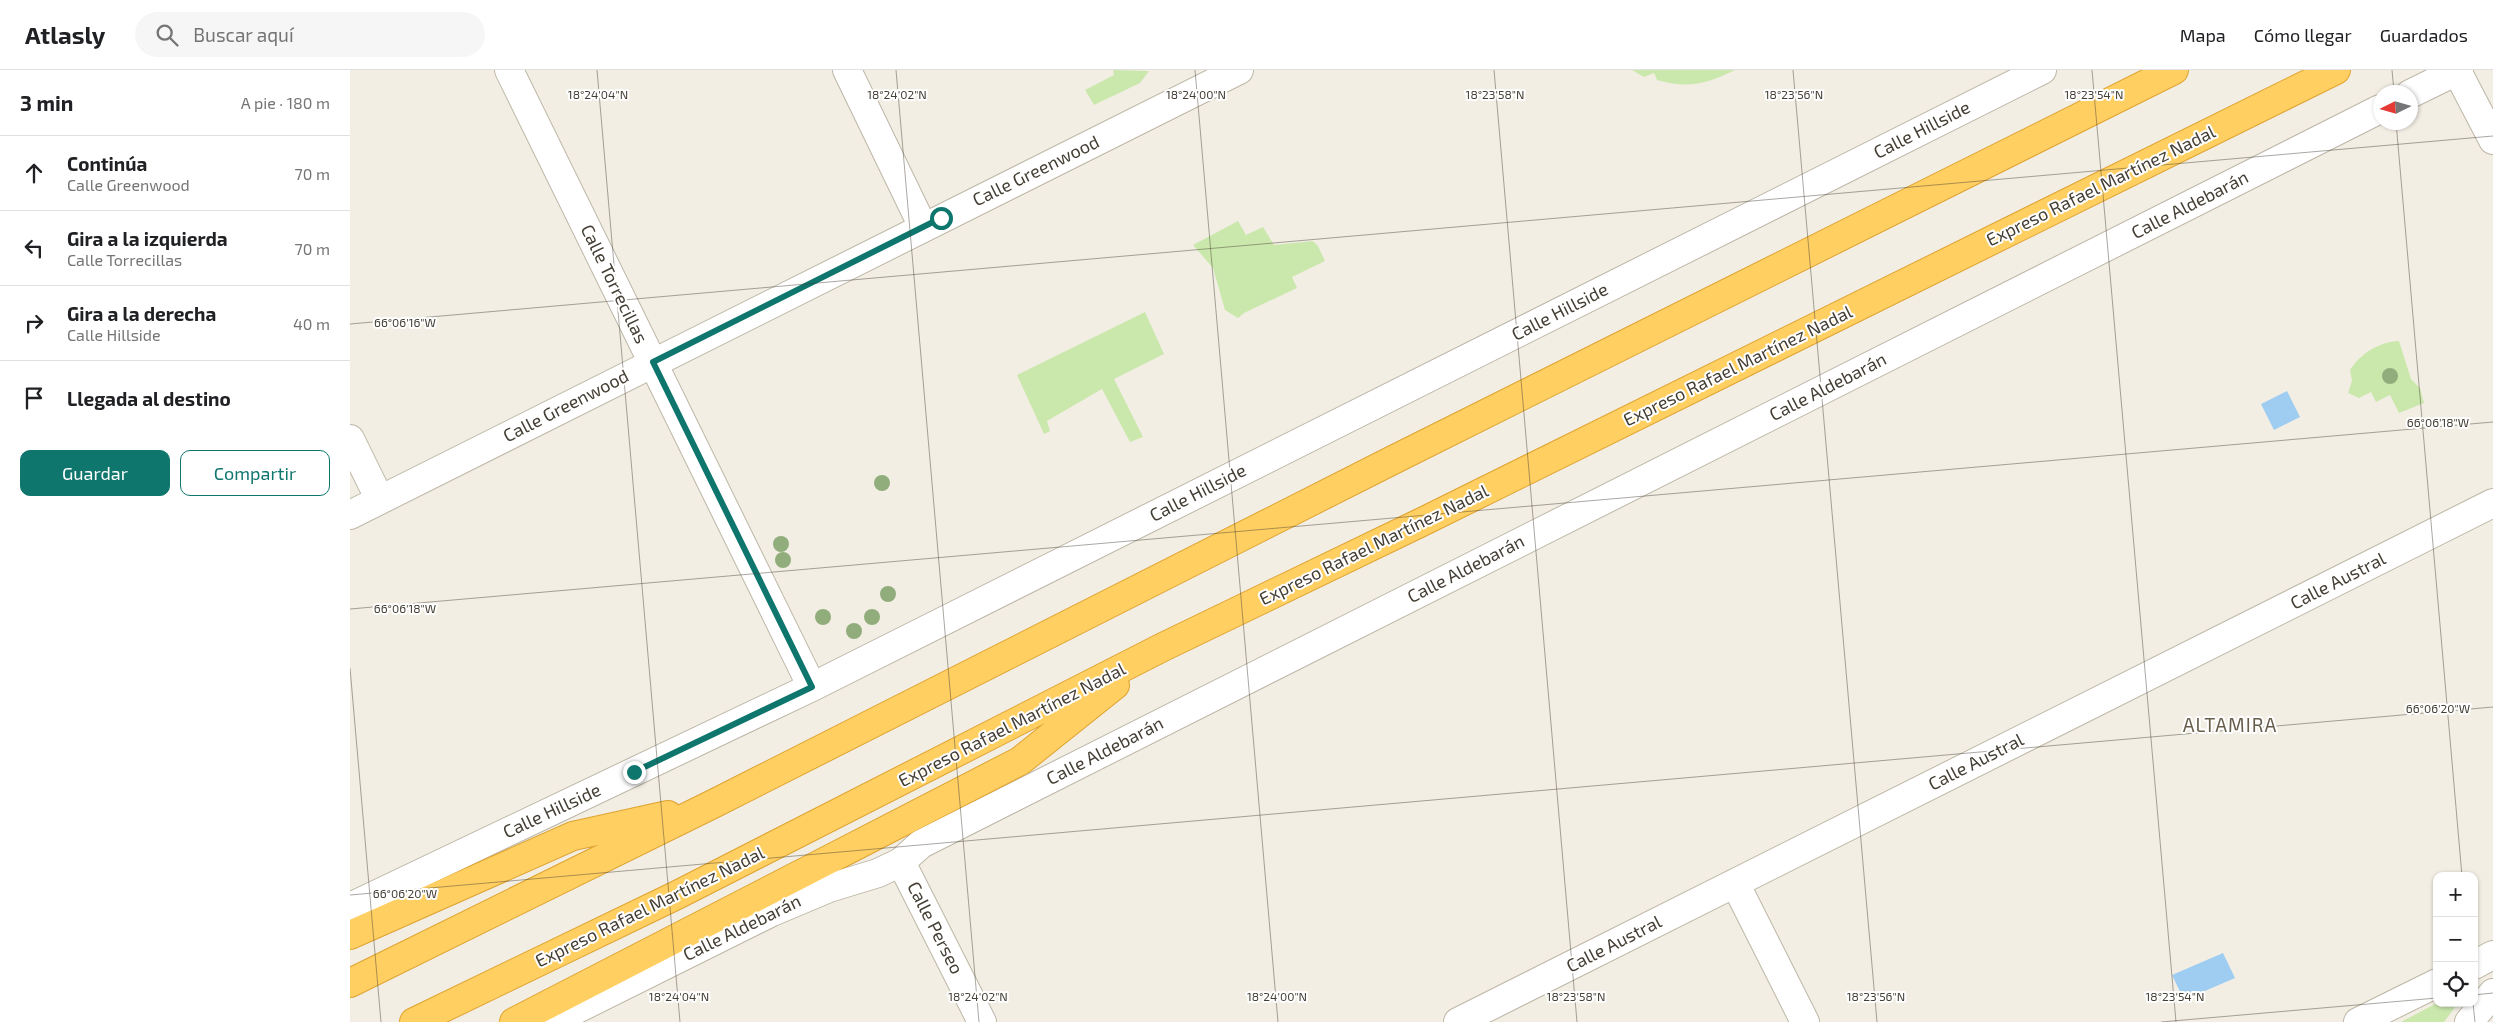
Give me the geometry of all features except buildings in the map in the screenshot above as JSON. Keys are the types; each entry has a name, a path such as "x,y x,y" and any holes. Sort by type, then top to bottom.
{"highway":[{"path":"350,983 713,804 1402,456 2174,70"},
{"name":"Expreso Rafael Martínez Nadal","path":"414,1022 721,873 1163,647 1432,517 2336,70"},
{"path":"514,1022 1020,761 1163,647"},
{"path":"350,935 573,836 713,804"}],"street":[{"name":"Calle Torrecillas","path":"509,70 812,687"},
{"path":"847,70 923,227"},
{"name":"Calle Greenwood","path":"350,515 923,227 1195,80 1239,70"},
{"name":"Calle Hillside","path":"350,907 812,687 2042,70"},
{"path":"2418,90 2458,70 2493,140"},
{"name":"Calle Aldebarán","path":"551,1022 772,912 829,888 878,873 901,862 921,844 2373,113"},
{"path":"350,439 380,500"},
{"name":"Calle Austral","path":"1458,1022 2493,503"},
{"name":"Calle Perseo","path":"901,862 982,1022"},
{"path":"1735,883 1805,1022"},
{"path":"2478,963 2493,955"},
{"path":"2358,1022 2433,985"},
{"path":"2469,1022 2493,993"}],"green space":[{"path":"1113,70 1149,71 1140,83 1094,105 1085,90 1114,75"},
{"path":"1632,70 1735,70 1706,82 1679,84 1657,80 1654,73 1644,77"},
{"path":"1238,221 1246,235 1263,227 1274,245 1313,241 1318,246 1325,261 1292,277 1297,288 1244,313 1238,318 1225,310 1213,268 1193,245"},
{"path":"1145,312 1164,354 1114,379 1143,437 1130,442 1102,389 1047,421 1050,431 1044,434 1017,375"},
{"path":"2399,341 2411,379 2420,388 2424,403 2399,413 2390,395 2376,402 2371,392 2359,398 2348,393 2352,381 2350,370 2359,358 2378,346"},
{"path":"2433,1005 2433,1007 2455,1007 2444,1022 2401,1022"}],"water":[{"path":"2287,391 2300,417 2274,430 2261,404"},
{"path":"2223,953 2235,978 2184,1000 2172,975"}],"district":[{"name":"ALTAMIRA","path":"2230,725"}],"route":[{"path":"634,772 812,687 653,362 941,218"}]}
